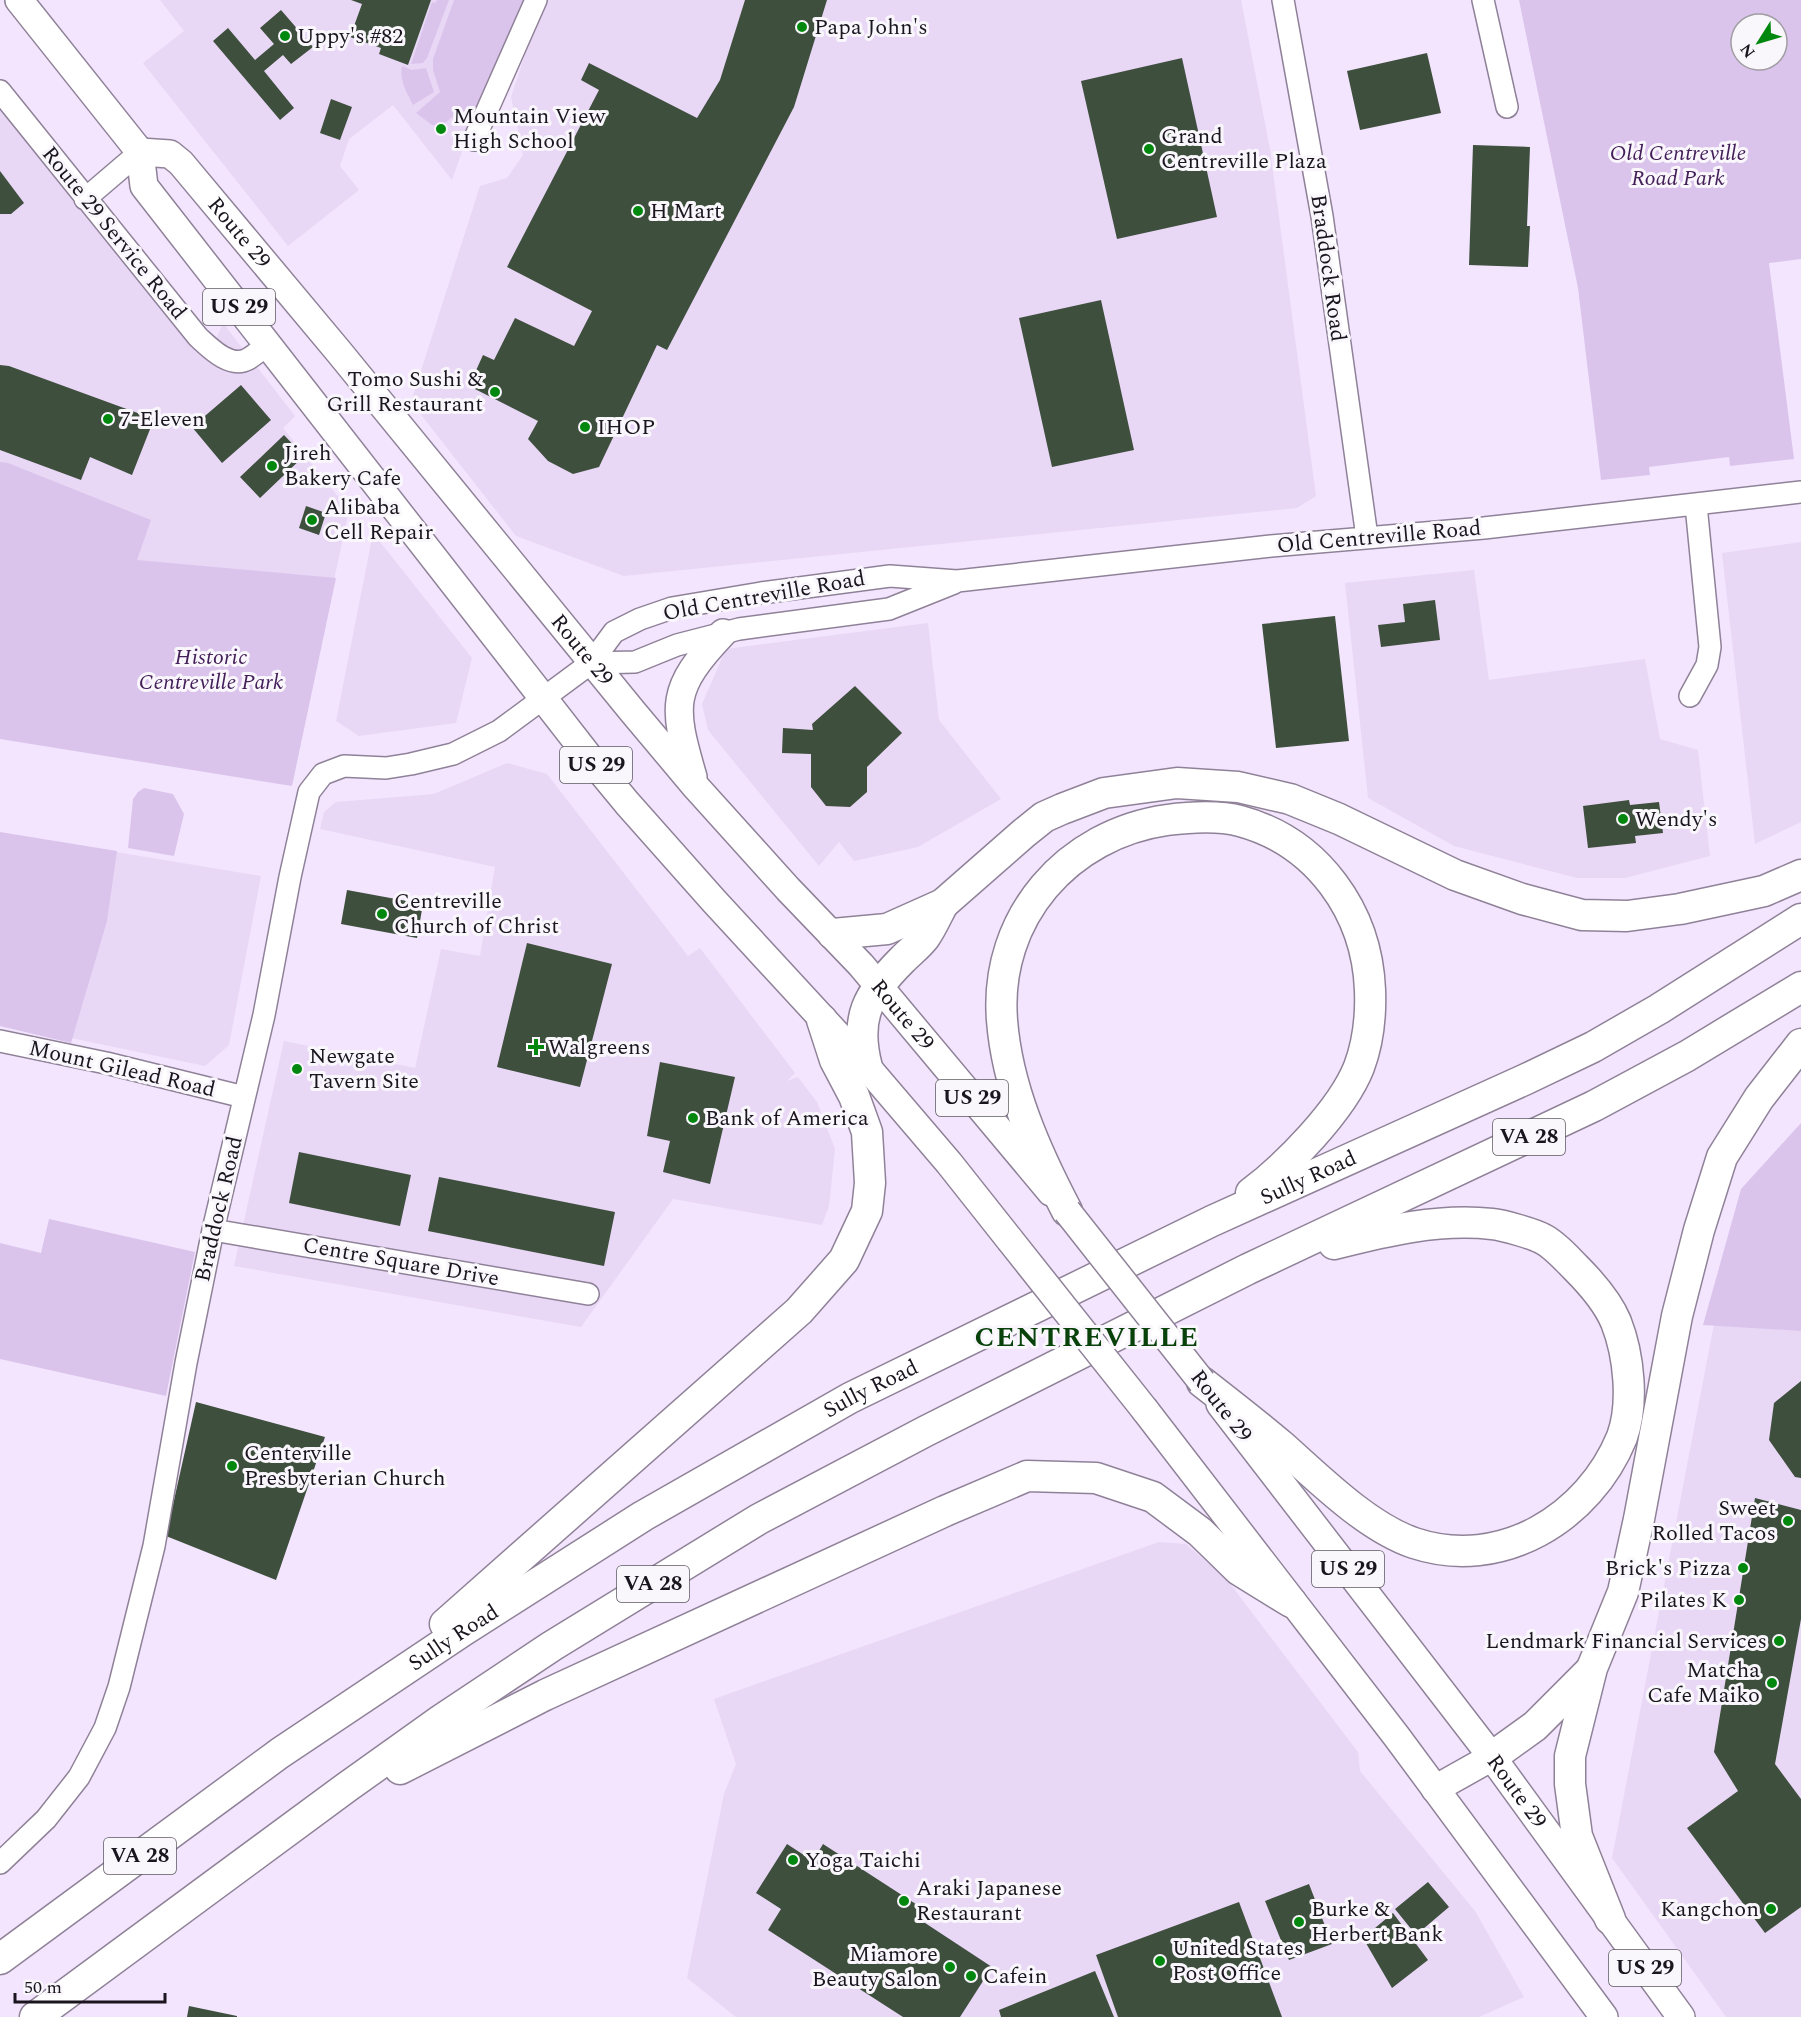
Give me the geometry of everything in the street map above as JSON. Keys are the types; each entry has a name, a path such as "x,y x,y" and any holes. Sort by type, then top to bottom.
{"highway":[{"path":"833,934 887,929 943,904 1044,817 1104,793 1177,783 1238,787 1290,799 1339,819 1455,875 1522,899 1582,915 1627,916 1680,909 1764,891 1801,875"},
{"path":"1067,1211 1036,1146 1008,1058 1002,1019 1002,986 1008,954 1028,908 1066,864 1091,846 1119,831 1149,823 1209,817 1240,821 1271,833 1299,849 1326,875 1338,889 1365,945 1370,975 1371,1002 1368,1038 1358,1069 1339,1101 1290,1158 1256,1189 1212,1221"},
{"path":"867,1067 861,1035 864,1016 878,985 925,937 943,904"},
{"name":"Sully Road","path":"0,1959 280,1753 464,1630 664,1504 850,1398 1212,1221 1593,1047 1659,1009 1801,919"},
{"name":"VA 28","path":"35,2017 441,1720 552,1646 759,1519 926,1431 1248,1269 1632,1087 1801,987"},
{"path":"280,1753 352,1702 506,1571 799,1311 844,1260 867,1211 869,1150 867,1132 854,1096 835,1060 822,1020"},
{"path":"1610,1919 1577,1836 1570,1784 1570,1756 1592,1668 1623,1592 1677,1316 1699,1230 1722,1157 1759,1098 1801,1044"},
{"path":"1203,1382 1368,1518 1413,1542 1452,1551 1494,1548 1529,1538 1564,1515 1590,1491 1605,1469 1622,1435 1629,1396 1625,1353 1615,1321 1590,1282 1544,1239 1494,1224 1440,1223 1371,1234 1248,1269"},
{"path":"227,1876 325,1811 406,1765 545,1695 1026,1476 1096,1478 1153,1497 1200,1532 1239,1570 1292,1602"},
{"path":"1492,1757 1535,1726 1592,1668"}],"main road":[{"path":"20,0 140,152"},
{"name":"Route 29","path":"1604,2017 1436,1789 1145,1410 949,1163 867,1067 627,803 544,698 144,186 140,152 170,153 181,163 339,352 591,663 696,787 878,985 1067,1211 1203,1382 1492,1757 1681,2017"},
{"path":"696,787 683,743 678,714 682,688 699,659 723,633"},
{"path":"1436,1789 1492,1757"}],"street":[{"path":"474,140 536,0"},
{"name":"Braddock Road","path":"1283,0 1322,216 1367,537"},
{"path":"1483,0 1507,107"},
{"name":"Route 29 Service Road","path":"0,91 198,337 215,352 232,361 246,361 268,344"},
{"path":"85,198 140,152"},
{"name":"Old Centreville Road","path":"544,698 591,663 614,632 639,619 672,609 761,593 890,576 957,582 1367,537 1484,528 1801,492"},
{"path":"1690,696 1707,664 1710,647 1696,505"},
{"name":"Old Centreville Road","path":"591,663 635,662 677,645 723,633 780,622 889,609 957,582"},
{"name":"Braddock Road","path":"4,1853 46,1819 79,1776 105,1728 119,1687 154,1546 186,1363 213,1230 264,1015 290,877 309,792 323,774 344,766 386,768 453,754 500,731 544,698"},
{"name":"Mount Gilead Road","path":"0,1041 106,1063 244,1097"},
{"name":"Centre Square Drive","path":"213,1230 588,1294"}],"shaded area":[{"path":"160,0 516,0 452,180 393,105 349,139 340,166 359,190 288,246 143,63 184,31"},
{"path":"543,0 1241,0 1270,149 1316,496 1297,508 624,576 516,536 411,402 480,186 507,178 523,155 511,97"},
{"path":"0,101 207,360 223,323 295,416 283,428 349,510 334,580 135,562 0,464"},
{"path":"373,533 472,658 456,723 359,736 336,721"},
{"path":"1801,542 1801,822 1755,844 1722,553"},
{"path":"1474,570 1489,680 1645,659 1660,739 1698,750 1710,856 1625,878 1577,878 1454,846 1368,798 1345,583"},
{"path":"928,623 939,720 1001,799 918,847 854,861 839,842 819,866 708,730 702,704 726,649"},
{"path":"507,763 547,774 688,956 700,948 795,1073 787,1081 798,1077 817,1102 835,1149 829,1206 822,1225 673,1199 581,1327 234,1266 284,1041 415,1068 441,949 480,956 495,867 320,829 324,812 336,802 434,794"},
{"path":"116,852 261,876 229,1045 205,1066 71,1038"},
{"path":"1714,1324 1801,1330 1801,2017 1726,2017 1612,1858"},
{"path":"1159,1542 1186,1544 1228,1581 1358,1752 1360,1771 1475,1911 1524,1997 1479,2017 736,2017 687,1978 724,1794 736,1764 714,1699"}],"green space":[{"path":"437,0 449,0 427,58 423,63 411,64 432,2 435,3"},
{"path":"454,0 524,0 481,104 451,118 441,126 432,125 416,113 440,92 433,70 433,59"},
{"name":"Old Centreville Road Park","path":"1519,0 1801,0 1801,259 1769,263 1794,459 1730,466 1729,457 1649,467 1650,475 1601,480 1578,288"},
{"path":"402,66 412,70 426,68 434,92 413,105 403,81"},
{"name":"Historic Centreville Park","path":"0,462 8,463 151,520 137,560 336,578 292,786 0,739"},
{"path":"144,788 173,794 184,814 174,856 128,848 133,799"},
{"path":"0,832 117,851 107,921 71,1043 0,1026"},
{"path":"1801,1123 1801,1331 1703,1325 1741,1189"},
{"path":"49,1219 195,1252 166,1396 0,1359 0,1243 41,1253"}],"building":[{"path":"351,0 431,0 408,65 379,54 381,48 350,37 362,4"},
{"path":"745,0 827,0 794,107 667,350 657,345 599,467 573,474 548,461 528,439 538,421 469,386 483,355 494,360 515,318 574,346 592,311 507,267 599,90 581,80 589,63 697,118 720,80"},
{"path":"281,10 313,47 291,64 283,55 264,71 294,108 280,120 213,41 228,28 255,60 274,44 260,28"},
{"path":"1427,53 1441,113 1360,130 1347,71"},
{"name":"Grand Centreville Plaza","path":"1182,58 1217,217 1117,239 1081,81"},
{"path":"331,99 352,107 340,140 320,133"},
{"path":"1473,145 1530,147 1528,267 1469,265"},
{"path":"0,171 24,203 11,214 0,214"},
{"path":"1101,300 1134,450 1052,467 1019,318"},
{"path":"0,365 9,366 154,419 132,475 90,457 81,480 0,450"},
{"path":"241,385 271,420 222,463 192,427"},
{"name":"Jireh Bakery Cafe","path":"284,435 304,456 260,498 240,477"},
{"name":"Alibaba Cell Repair","path":"306,506 326,513 319,535 299,528"},
{"path":"1435,600 1440,640 1381,647 1378,625 1405,622 1403,604"},
{"path":"1335,616 1349,741 1276,748 1262,624"},
{"path":"855,686 902,733 867,767 867,792 850,807 826,806 811,787 811,754 782,753 783,728 813,730 812,724"},
{"name":"Wendy's","path":"1629,800 1630,805 1659,802 1663,833 1635,836 1636,843 1588,848 1583,806"},
{"name":"Centreville Church of Christ","path":"347,890 423,904 417,938 341,924"},
{"name":"Walgreens","path":"527,943 612,964 580,1087 497,1067"},
{"path":"660,1062 735,1077 710,1184 663,1172 670,1141 647,1136"},
{"path":"299,1152 411,1175 400,1226 289,1203"},
{"path":"439,1177 615,1212 604,1266 428,1231"},
{"path":"1801,1381 1801,1478 1795,1477 1769,1440 1774,1403"},
{"path":"196,1402 325,1437 276,1580 166,1536"},
{"path":"1755,1498 1801,1510 1801,1619 1775,1764 1801,1799 1801,1907 1765,1933 1687,1828 1738,1791 1714,1752"},
{"path":"787,1844 813,1861 823,1844 925,1910 919,1919 992,1967 960,2017 903,2017 768,1930 781,1909 756,1893"},
{"path":"1428,1882 1449,1907 1416,1935 1395,1909"},
{"name":"Burke & Herbert Bank","path":"1309,1884 1332,1944 1289,1960 1265,1901"},
{"path":"1239,1902 1282,2017 1118,2017 1096,1955"},
{"path":"1393,1913 1428,1960 1392,1988 1363,1938"},
{"path":"1095,1971 1114,2017 1001,2017 999,2010"},
{"path":"189,2006 237,2016 237,2017 187,2017"}],"place":[{"name":"Papa John's","path":"802,27"},
{"name":"Uppy's #82","path":"285,36"},
{"name":"Mountain View High School","path":"441,129"},
{"name":"Grand Centreville Plaza","path":"1149,149"},
{"name":"H Mart","path":"638,211"},
{"name":"Tomo Sushi & Grill Restaurant","path":"495,392"},
{"name":"7-Eleven","path":"108,419"},
{"name":"IHOP","path":"585,427"},
{"name":"Jireh Bakery Cafe","path":"272,466"},
{"name":"Alibaba Cell Repair","path":"312,520"},
{"name":"Wendy's","path":"1623,819"},
{"name":"Centreville Church of Christ","path":"382,914"},
{"name":"Walgreens","path":"536,1047"},
{"name":"Newgate Tavern Site","path":"297,1069"},
{"name":"Bank of America","path":"693,1118"},
{"name":"Centerville Presbyterian Church","path":"232,1466"},
{"name":"Sweet Rolled Tacos","path":"1788,1521"},
{"name":"Brick's Pizza","path":"1743,1568"},
{"name":"Pilates K","path":"1739,1600"},
{"name":"Lendmark Financial Services","path":"1779,1641"},
{"name":"Matcha Cafe Maiko","path":"1772,1683"},
{"name":"Yoga Taichi","path":"793,1860"},
{"name":"Araki Japanese Restaurant","path":"904,1901"},
{"name":"Kangchon","path":"1771,1909"},
{"name":"Burke & Herbert Bank","path":"1299,1922"},
{"name":"United States Post Office","path":"1160,1961"},
{"name":"Miamore Beauty Salon","path":"950,1967"},
{"name":"Cafein","path":"971,1976"}],"district":[{"name":"CENTREVILLE","path":"1087,1337"}]}
